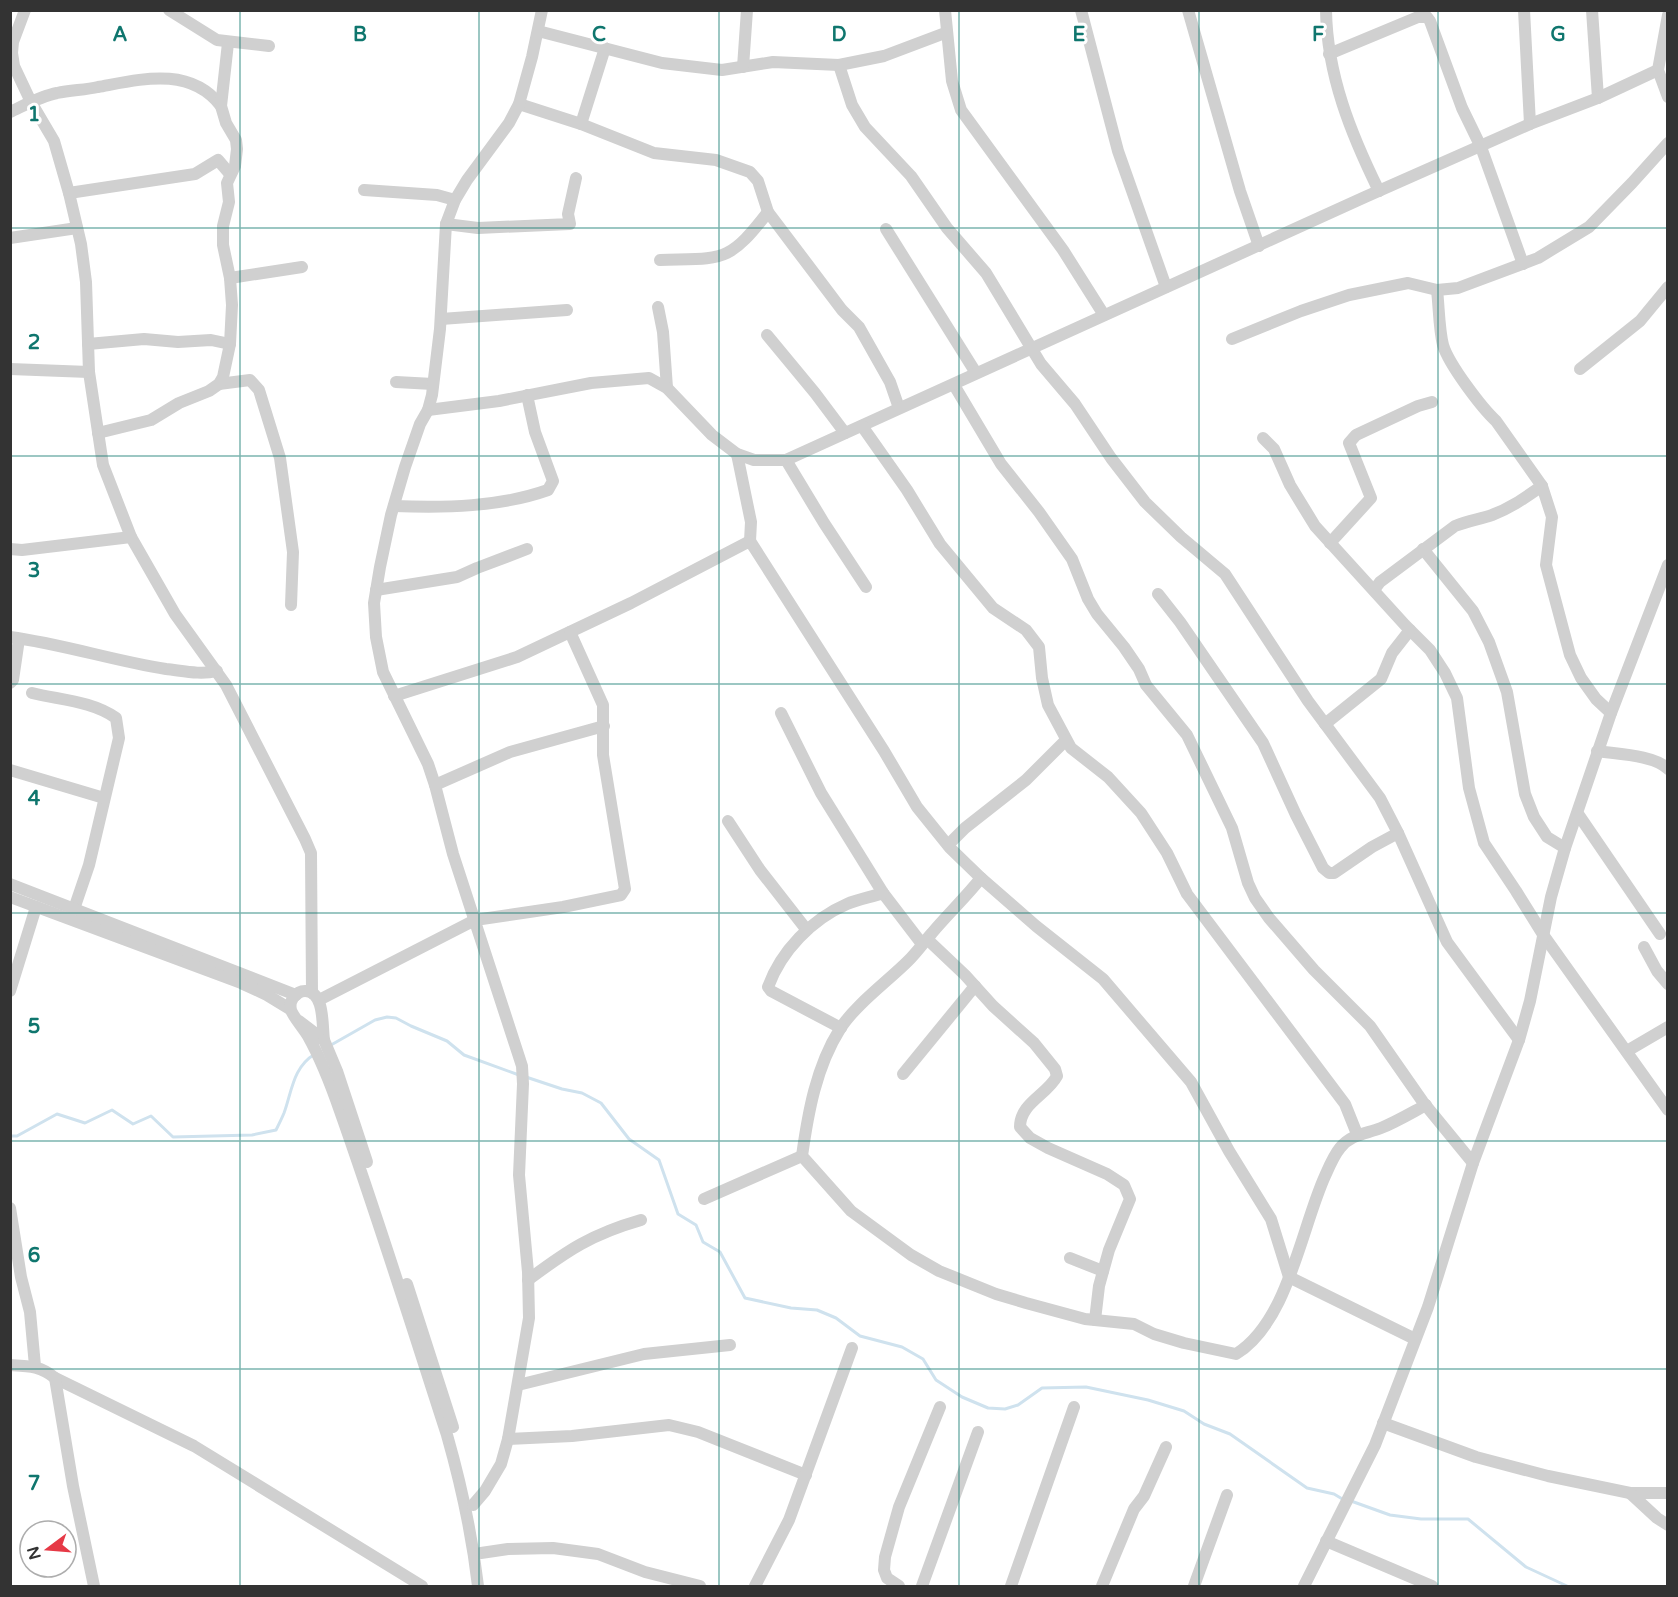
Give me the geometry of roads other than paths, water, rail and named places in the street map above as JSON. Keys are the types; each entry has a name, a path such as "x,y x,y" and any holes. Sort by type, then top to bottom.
{"street":[{"path":"26,10 13,42 14,66 31,102 54,141 77,228 86,282 89,372 103,465 131,537 175,614 217,671 305,839 310,853 316,996 327,1073 447,1434 472,1541 478,1587"},
{"path":"169,10 217,40 269,46"},
{"path":"473,1505 485,1491 501,1464 508,1439 529,1318 519,1175 522,1066 453,854 428,764 383,672 376,637 374,603 394,506 416,435 428,410 433,384 441,319 446,224 455,200 467,180 509,123 519,104 542,10"},
{"path":"742,67 747,10"},
{"path":"945,10 945,33 951,81 961,110 1063,250 1104,315"},
{"path":"1081,10 1118,151 1166,287"},
{"path":"1188,10 1240,191 1259,246"},
{"path":"1326,10 1329,54 1335,81 1348,124 1379,191"},
{"path":"1524,10 1530,124"},
{"path":"1592,10 1598,98"},
{"path":"1329,54 1417,14 1430,21 1462,108 1481,147 1523,264"},
{"path":"1668,15 1658,70 1668,97"},
{"path":"538,31 662,63 722,70 773,62 839,65 884,56 945,33"},
{"path":"219,384 230,344 232,305 230,278 223,244 223,226 229,202 226,183 235,166 237,149 236,140 221,106 228,43"},
{"path":"581,124 605,48"},
{"path":"839,65 852,105 865,127 919,185 947,228 986,273 1041,364 1075,404 1099,441 1145,502 1181,537 1225,574 1308,701 1380,798 1447,942 1519,1040"},
{"path":"428,410 591,383 649,378 666,388 712,435 736,454 754,460 786,460 899,408 954,386 976,373 1032,350 1104,315 1379,191 1530,124 1598,98 1658,70"},
{"path":"10,112 58,92 74,92 151,78 186,81 212,94 221,106"},
{"path":"519,104 581,124 654,153 716,160 750,172 758,181 768,212 842,310 859,327 890,382 899,408"},
{"path":"1232,339 1301,311 1349,295 1408,283 1437,290 1458,288 1538,258 1589,227 1668,143"},
{"path":"69,193 195,174 218,160 230,174"},
{"path":"446,224 478,228 570,224 568,214 576,178"},
{"path":"364,190 438,195 455,200"},
{"path":"660,260 714,259 729,254 748,238 768,212"},
{"path":"10,238 77,228"},
{"path":"886,229 976,373"},
{"path":"230,278 302,267"},
{"path":"1580,369 1640,321 1668,287"},
{"path":"1437,290 1443,345 1452,363 1542,486 1552,517 1546,565 1570,655 1581,678 1596,699 1611,713"},
{"path":"658,307 663,332 666,388"},
{"path":"441,319 567,310"},
{"path":"767,335 815,393 845,434"},
{"path":"88,344 144,339 178,342 211,340 230,344"},
{"path":"10,369 89,372"},
{"path":"98,433 151,420 179,403 209,391 219,384 250,380 259,390 280,458 293,552 291,605"},
{"path":"396,381 433,384"},
{"path":"954,386 1001,464 1072,559 1088,599 1097,614 1124,646 1146,685 1187,735 1232,828 1248,883 1269,918 1314,970 1370,1026 1426,1105 1473,1163"},
{"path":"394,506 439,508 473,505 549,490 553,481 535,432 527,395"},
{"path":"1330,543 1371,498 1349,443 1351,440 1418,406 1432,402"},
{"path":"862,426 907,490 940,544 993,608 1026,630 1039,647 1041,678 1048,705 1071,748 1108,777 1141,813 1167,853 1187,894 1345,1104 1357,1134"},
{"path":"1263,438 1274,449 1290,485 1305,510 1330,543 1431,650 1445,673 1457,698 1469,788 1484,843 1544,936 1668,1110"},
{"path":"736,454 751,522 750,542 884,751 917,807 948,845 981,878 1036,926 1103,979 1191,1082 1229,1151 1271,1219 1289,1277 1415,1339"},
{"path":"786,460 824,524 866,586"},
{"path":"1374,590 1380,582 1455,526 1490,516 1514,505 1542,486"},
{"path":"10,549 22,550 131,537"},
{"path":"394,696 517,657 632,603 750,542"},
{"path":"376,590 458,577 527,549"},
{"path":"1423,549 1473,611 1489,642 1507,692 1525,794 1534,817 1547,837 1566,848"},
{"path":"1304,1587 1352,1493 1383,1423 1440,1273 1473,1163 1519,1040 1530,1001 1551,897 1566,848 1611,713 1668,565"},
{"path":"1661,584 1668,597"},
{"path":"1158,594 1180,621 1263,743 1323,868 1329,873 1334,873 1372,846 1398,833"},
{"path":"1325,724 1381,679 1392,653 1410,630"},
{"path":"486,1587 473,1505 447,1406 340,1082 322,1047 290,1009 292,998 296,995 305,991 316,996 475,920 563,907 621,895 625,889 604,766 603,705 570,632"},
{"path":"10,683 13,680 15,638 46,642 158,668 204,674 217,671"},
{"path":"32,693 78,702 116,718 119,730 89,865 74,909"},
{"path":"781,713 821,793 883,893 924,942 975,986 993,1006 1034,1043 1055,1069 1057,1076 1052,1084 1032,1101 1020,1119 1020,1127 1030,1138 1048,1148 1107,1174 1125,1185 1130,1198 1109,1250 1099,1286 1095,1320"},
{"path":"435,785 510,752 604,726"},
{"path":"948,845 965,828 1026,780 1066,740"},
{"path":"1598,751 1644,758 1663,764 1667,768"},
{"path":"10,770 104,798"},
{"path":"1578,814 1660,934"},
{"path":"728,821 760,870 806,929"},
{"path":"981,878 909,960 840,1028 822,1065 807,1116 802,1156 851,1211 911,1256 939,1271 996,1294 1084,1319 1134,1324 1154,1334 1184,1343 1236,1354 1268,1322 1289,1277 1304,1228 1328,1170 1341,1147 1357,1134 1380,1128 1426,1105"},
{"path":"10,884 260,979 296,995"},
{"path":"840,1028 771,991 768,987 784,958 806,929 847,904 883,893"},
{"path":"10,897 241,983 290,1009"},
{"path":"10,991 36,906"},
{"path":"1644,947 1657,971 1668,984"},
{"path":"903,1074 975,986"},
{"path":"1627,1051 1668,1027"},
{"path":"704,1199 802,1156"},
{"path":"10,1208 14,1260 30,1311 36,1366"},
{"path":"528,1280 583,1241 611,1228 640,1220"},
{"path":"1070,1258 1103,1271"},
{"path":"518,1385 644,1354 730,1345"},
{"path":"755,1587 789,1520 852,1348"},
{"path":"10,1365 36,1366 46,1370 55,1378 194,1446 422,1587"},
{"path":"55,1378 73,1486 94,1587"},
{"path":"899,1587 887,1578 884,1570 885,1557 899,1507 940,1407"},
{"path":"1011,1587 1074,1407"},
{"path":"1383,1423 1476,1457 1513,1467 1630,1493 1668,1493"},
{"path":"508,1439 572,1436 669,1425 698,1432 806,1475"},
{"path":"922,1587 978,1432"},
{"path":"1102,1587 1134,1509 1144,1496 1166,1447"},
{"path":"1630,1493 1668,1525"},
{"path":"1194,1587 1227,1495"},
{"path":"1326,1541 1432,1587"},
{"path":"481,1553 508,1549 553,1548 598,1554 645,1572 700,1587"}],"waterway":[{"path":"331,1045 375,1020 387,1017 396,1018 447,1041 464,1055 519,1075"},
{"path":"10,1136 17,1136 57,1114 85,1123 112,1110 133,1124 151,1116 173,1137 252,1135 276,1130 298,1073 308,1059 315,1054"},
{"path":"526,1077 582,1093 601,1103 629,1139 659,1160 678,1214 696,1225 703,1242 720,1252 745,1298 791,1308 817,1310 836,1318 860,1336 902,1347 923,1359 936,1380 962,1397 988,1408 1005,1409 1018,1405 1042,1388 1086,1387 1148,1400 1184,1411 1204,1424 1230,1434 1307,1488 1334,1494 1344,1500"},
{"path":"1351,1501 1390,1515 1421,1519 1468,1519 1526,1567 1567,1586"}]}
